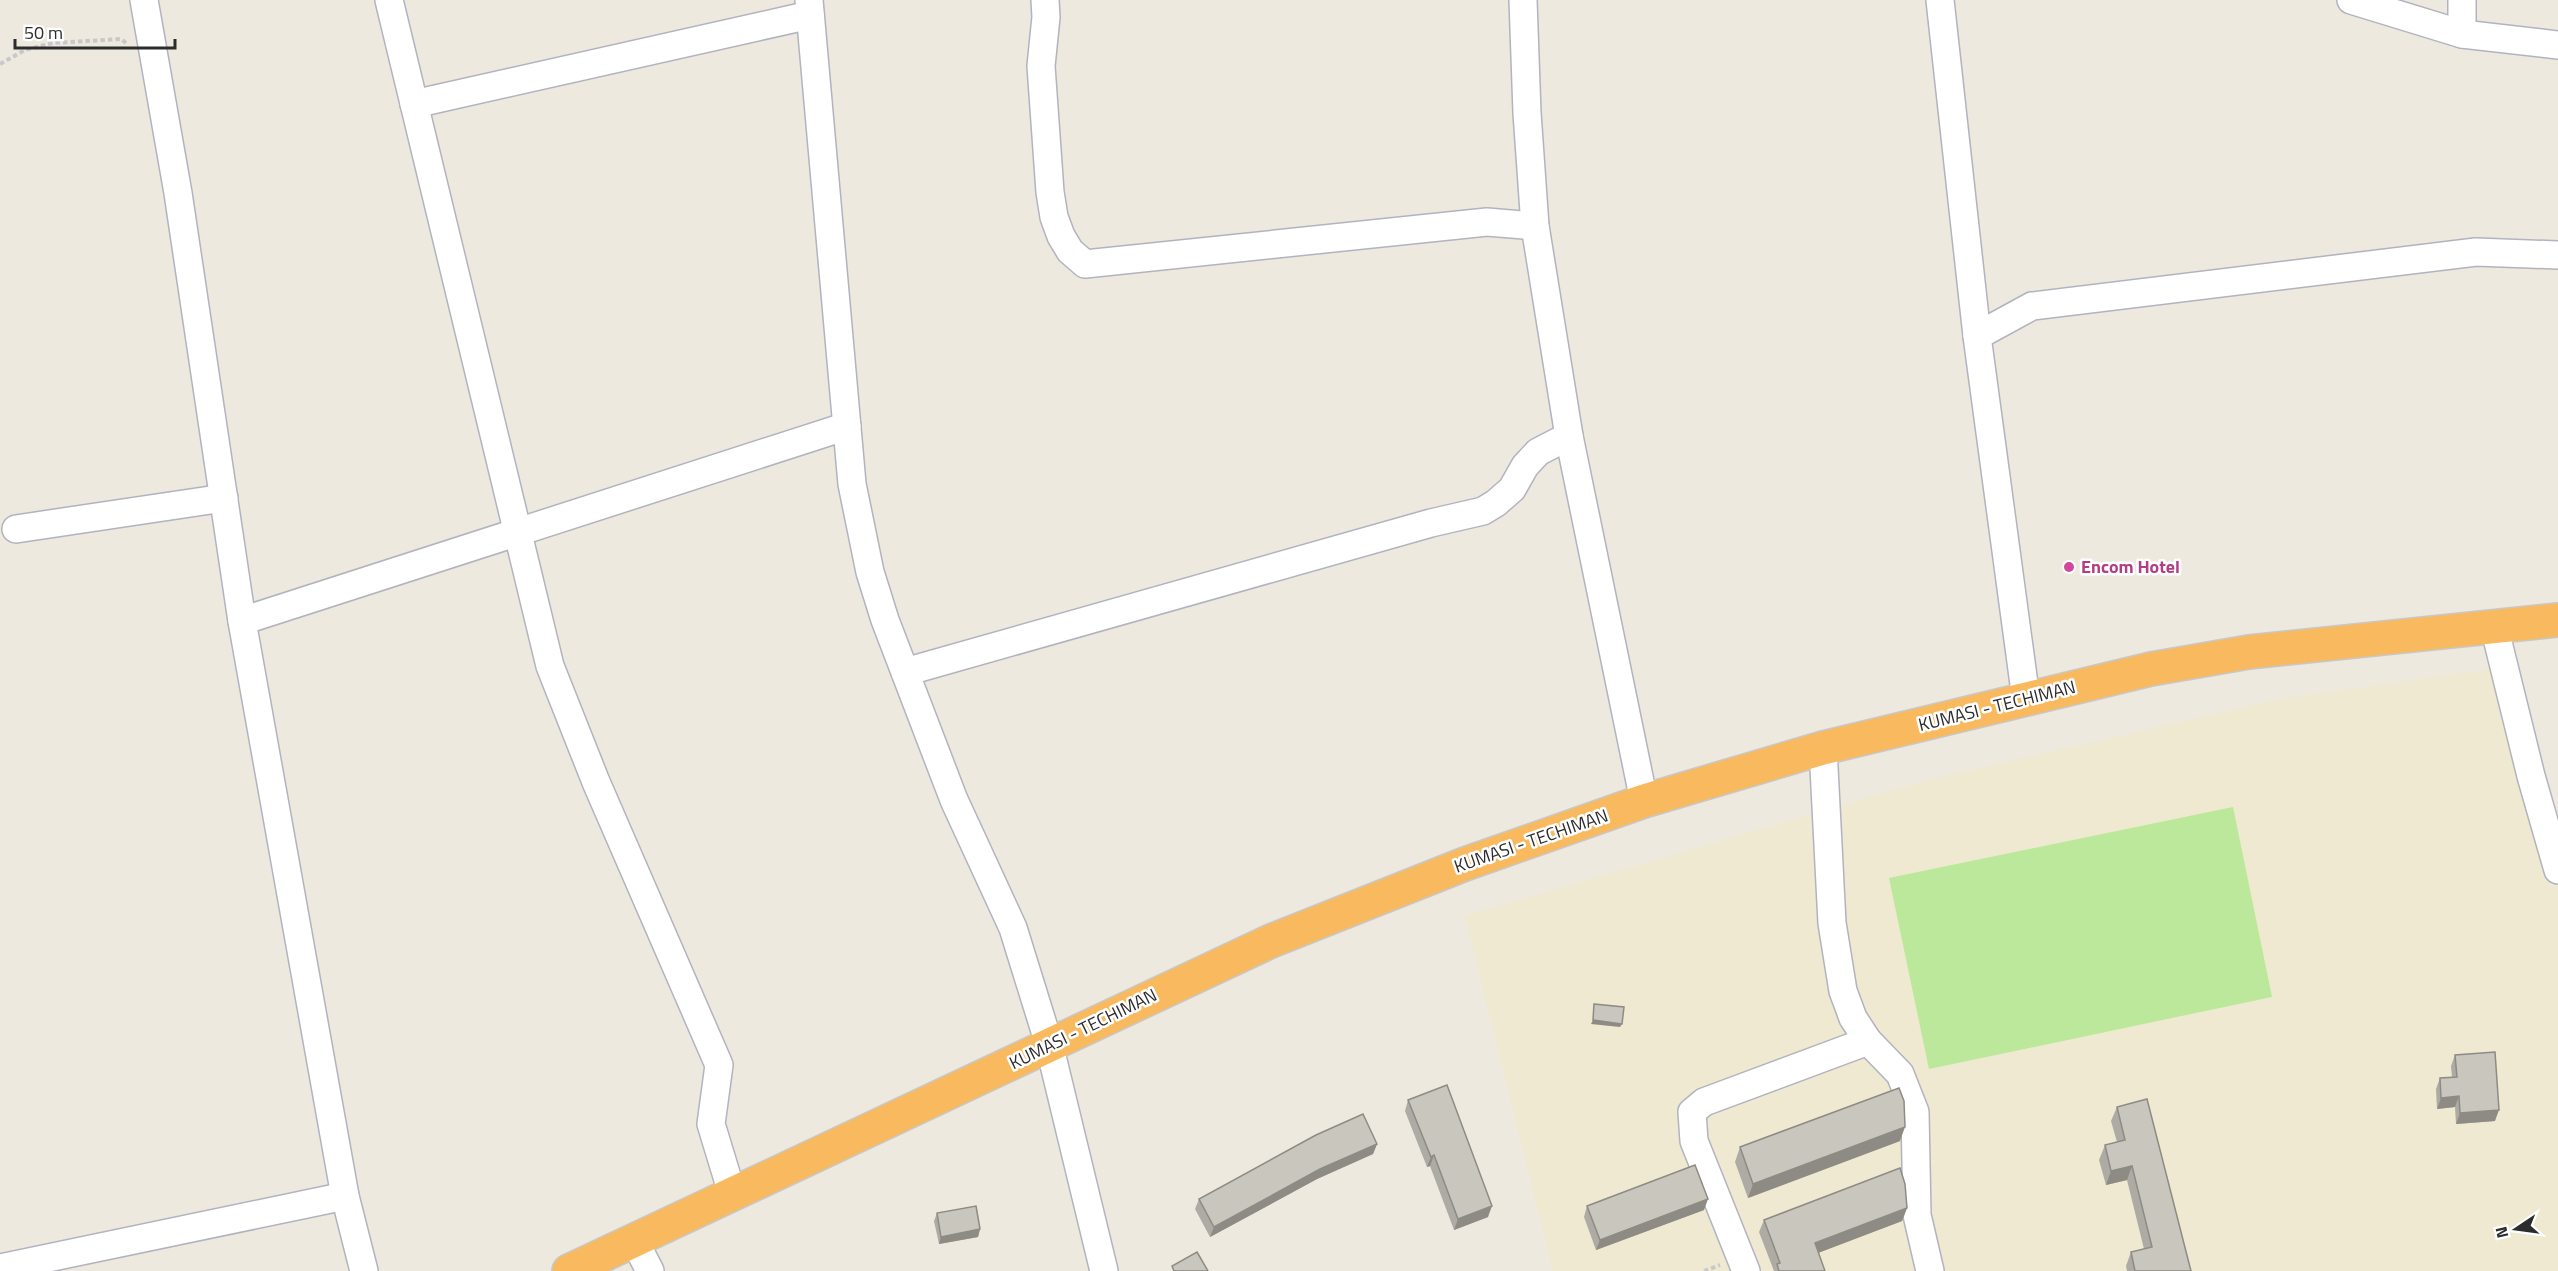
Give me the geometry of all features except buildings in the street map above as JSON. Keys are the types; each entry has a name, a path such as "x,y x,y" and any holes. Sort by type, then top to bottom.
{"highway":[{"name":"KUMASI - TECHIMAN","path":"569,1271 1271,941 1465,864 1644,801 1823,748 2151,669 2249,652 2558,620"}],"street":[{"path":"144,0 178,193 242,621 345,1196 364,1271"},
{"path":"389,0 550,666 596,782 719,1065 711,1124 732,1193"},
{"path":"1045,0 1046,17 1041,66 1050,192 1054,217 1061,236 1070,251 1085,264 1487,222 1535,226"},
{"path":"1523,0 1527,113 1535,226 1569,436 1644,801"},
{"path":"1941,0 1977,336 2026,699"},
{"path":"2351,0 2462,34 2558,45"},
{"path":"2462,0 2462,34"},
{"path":"414,104 809,8 852,484 870,572 954,800 1013,928 1049,1044 1104,1271"},
{"path":"1977,336 2032,306 2476,252 2558,255"},
{"path":"242,621 847,426"},
{"path":"905,672 1431,523 1483,511 1512,489 1525,466 1538,452 1569,436"},
{"path":"16,529 224,498"},
{"path":"2494,626 2531,776 2558,870"},
{"path":"1823,748 1832,922 1843,991 1852,1018 1868,1041 1900,1074 1914,1112 1917,1215 1930,1271"},
{"path":"1746,1271 1694,1141 1692,1112 1704,1102 1868,1041"},
{"path":"0,1268 345,1196"},
{"path":"634,1240 650,1271"}],"path":[{"path":"0,64 25,50 53,43 121,39 155,65"}],"shaded area":[{"path":"2497,668 2558,886 2558,1271 1553,1271 1465,916 1924,781 2280,699"}],"green space":[{"path":"2233,807 2272,997 1929,1069 1889,878"}],"place":[{"name":"Encom Hotel","path":"2069,567"}]}
